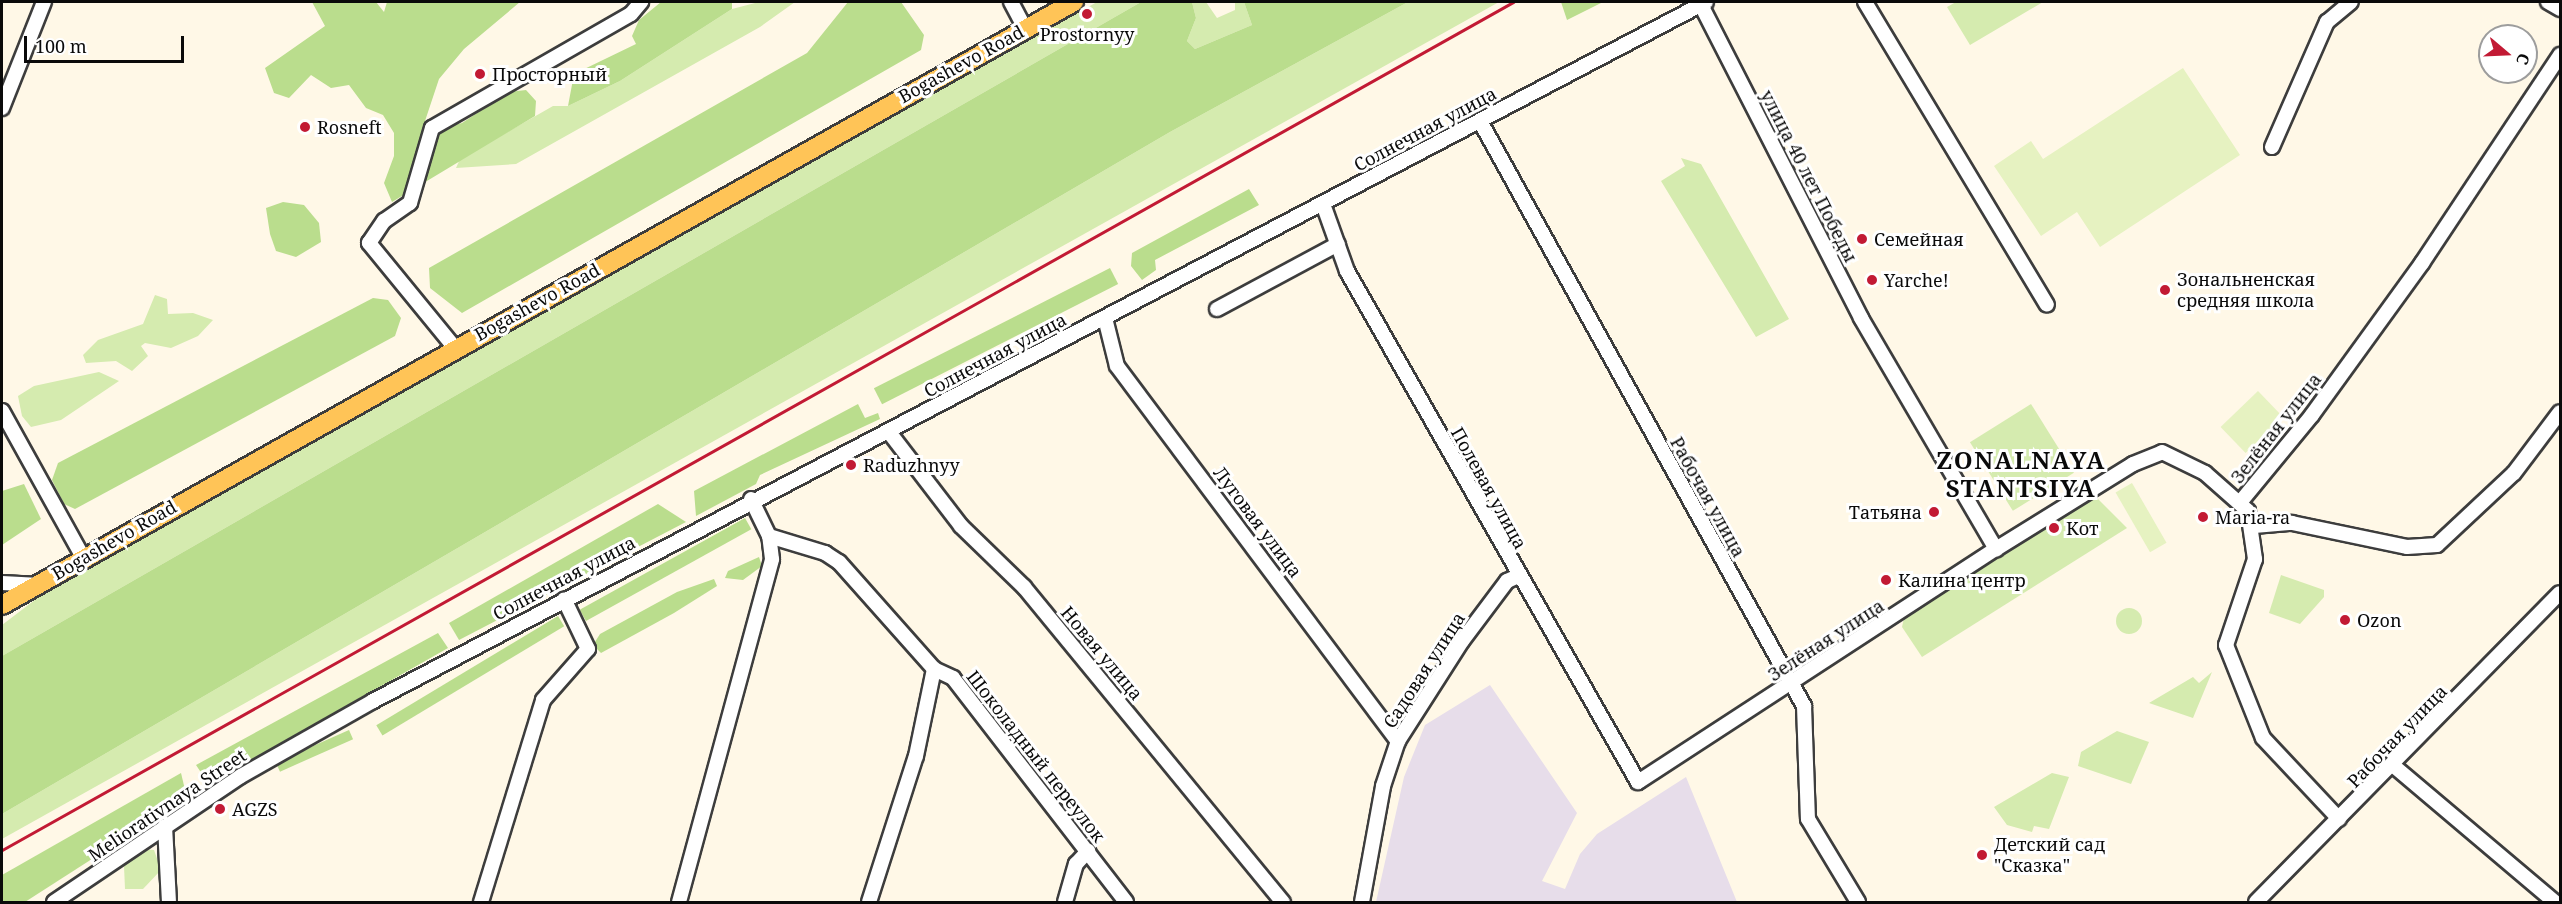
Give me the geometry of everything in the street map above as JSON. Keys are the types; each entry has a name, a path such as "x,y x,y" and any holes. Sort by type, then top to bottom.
{"main road":[{"name":"Bogashevo Road","path":"2,605 83,557 1074,2"}],"street":[{"path":"2,108 44,2"},
{"path":"455,348 369,243 384,221 410,203 422,166 425,143 446,116 631,14 641,2"},
{"path":"1011,2 1025,28"},
{"path":"1865,2 2047,305"},
{"path":"2272,147 2327,22 2351,2"},
{"path":"2548,2 2560,9"},
{"name":"Солнечная улица","path":"301,741 751,499 889,432 1703,3"},
{"name":"улица 40 лет Победы","path":"1703,3 1861,318 1996,549"},
{"name":"Зелёная улица","path":"1638,782 1996,549 2156,452 2178,457 2242,500 2312,415 2422,263 2560,56"},
{"name":"Рабочая улица","path":"1480,121 1804,706 1808,819 1858,903"},
{"name":"Полевая улица","path":"1323,204 1347,271 1518,576 1638,782"},
{"path":"1217,309 1338,244"},
{"name":"Луговая улица","path":"1105,318 1117,366 1398,741"},
{"path":"2,411 83,557"},
{"path":"2254,526 2292,523 2407,547 2437,545 2514,473 2560,412"},
{"name":"Новая улица","path":"889,432 954,518 1024,587 1283,903"},
{"path":"679,903 772,559 769,536 751,499"},
{"path":"2242,500 2254,526 2255,559 2226,645 2263,738 2339,819"},
{"name":"Шоколадный переулок","path":"769,536 825,553 839,562 934,669 953,678 1126,903"},
{"name":"Садовая улица","path":"1362,903 1383,786 1398,741 1462,641 1507,581 1518,576"},
{"path":"2,583 35,585"},
{"name":"Рабочая улица","path":"2256,903 2339,819 2395,767 2560,593"},
{"path":"481,903 543,700 588,650 564,599"},
{"path":"869,903 916,756 934,669"},
{"name":"Meliorativnaya Street","path":"54,903 165,826 301,741"},
{"path":"2395,767 2554,902 2560,894"},
{"path":"165,826 170,903"},
{"path":"1065,903 1076,864 1088,851"}],"shaded area":[{"path":"1490,685 1577,813 1542,881 1565,889 1580,854 1597,834 1686,777 1737,902 1376,902 1404,777 1425,725"}],"green space":[{"path":"312,2 376,2 384,12 387,2 520,2 464,49 439,79 421,133 462,123 509,92 526,90 536,101 535,116 392,202 384,183 394,156 394,133 383,115 366,108 349,85 331,88 311,75 289,98 274,93 265,68 325,26"},
{"path":"661,2 732,2 732,9 620,81 568,106 574,74 636,44 632,36 639,20"},
{"path":"759,2 795,2 760,27 516,164 456,168 460,159 553,106 568,106 620,81 732,9"},
{"path":"848,2 901,2 924,35 921,50 462,313 430,288 429,268 807,53"},
{"path":"1097,2 1141,2 2,656 2,625 44,593"},
{"path":"1141,2 1192,2 1196,18 1187,41 1195,49 1252,25 1244,2 1408,2 1170,132 2,814 2,656"},
{"path":"1192,2 1206,2 1217,18 1235,10 1235,2 1244,2 1252,25 1195,49 1187,41 1196,18"},
{"path":"1408,2 1499,2 2,839 2,814 1170,132"},
{"path":"1561,2 1603,2 1567,20"},
{"path":"1956,2 2043,2 1970,45 1947,7"},
{"path":"2183,68 2240,155 2100,247 2077,212 2041,236 1994,166 2031,141 2043,159"},
{"path":"1681,158 1701,164 1789,319 1756,337 1661,181 1685,166"},
{"path":"1249,189 1259,205 1155,260 1156,270 1142,280 1131,266 1132,253"},
{"path":"283,202 304,205 319,223 321,242 296,257 276,251 270,234 266,208"},
{"path":"1110,268 1118,284 882,404 874,388"},
{"path":"155,295 167,299 168,314 193,313 213,320 198,336 171,348 145,343 141,346 148,356 132,371 116,361 86,363 83,355 98,340 143,324"},
{"path":"373,298 388,300 401,318 395,336 75,509 64,504 52,480 58,463"},
{"path":"99,372 119,381 61,420 31,427 22,416 18,396 34,386"},
{"path":"2258,391 2283,417 2246,453 2221,427"},
{"path":"858,404 865,418 878,413 880,419 760,475 756,484 696,516 694,491"},
{"path":"2031,404 2074,473 2013,511 1970,442"},
{"path":"2132,483 2166,543 2150,552 2116,493"},
{"path":"24,484 41,519 2,545 2,491"},
{"path":"2094,495 2127,528 1922,657 1902,627 1904,618"},
{"path":"658,504 686,522 459,640 449,623"},
{"path":"745,518 751,529 586,621 580,610"},
{"path":"759,557 762,566 743,580 725,578 728,571"},
{"path":"2281,575 2324,590 2324,597 2300,624 2269,613"},
{"path":"714,579 717,586 674,613 601,653 593,645 600,634 677,592"},
{"path":"2129,608 2138,612 2142,621 2138,630 2129,634 2120,630 2116,621 2120,612"},
{"path":"558,616 564,626 382,735 376,725"},
{"path":"438,633 448,648 249,761 233,754 202,774 196,765"},
{"path":"2212,672 2193,718 2149,703 2193,677 2199,683"},
{"path":"349,730 353,739 280,772 276,763"},
{"path":"2117,731 2149,742 2131,784 2078,766 2081,752"},
{"path":"181,773 187,798 25,902 2,902 2,875"},
{"path":"2052,773 2069,777 2049,829 2034,826 2032,832 2007,825 1994,807"},
{"path":"141,849 154,850 161,870 143,889 125,889 124,866"}],"railway":[{"path":"2,850 1513,2"}],"place":[{"name":"Prostornyy","path":"1087,14"},
{"name":"Просторный","path":"480,74"},
{"name":"Rosneft","path":"305,127"},
{"name":"Семейная","path":"1862,239"},
{"name":"Yarche!","path":"1872,280"},
{"name":"Зональненская средняя школа","path":"2165,290"},
{"name":"Raduzhnyy","path":"851,465"},
{"name":"Татьяна","path":"1934,512"},
{"name":"Maria-ra","path":"2203,517"},
{"name":"Кот","path":"2054,528"},
{"name":"Калина центр","path":"1886,580"},
{"name":"Ozon","path":"2345,620"},
{"name":"AGZS","path":"220,809"},
{"name":"Детский сад \"Сказка\"","path":"1982,855"}],"district":[{"name":"ZONALNAYA STANTSIYA","path":"2021,474"}]}
